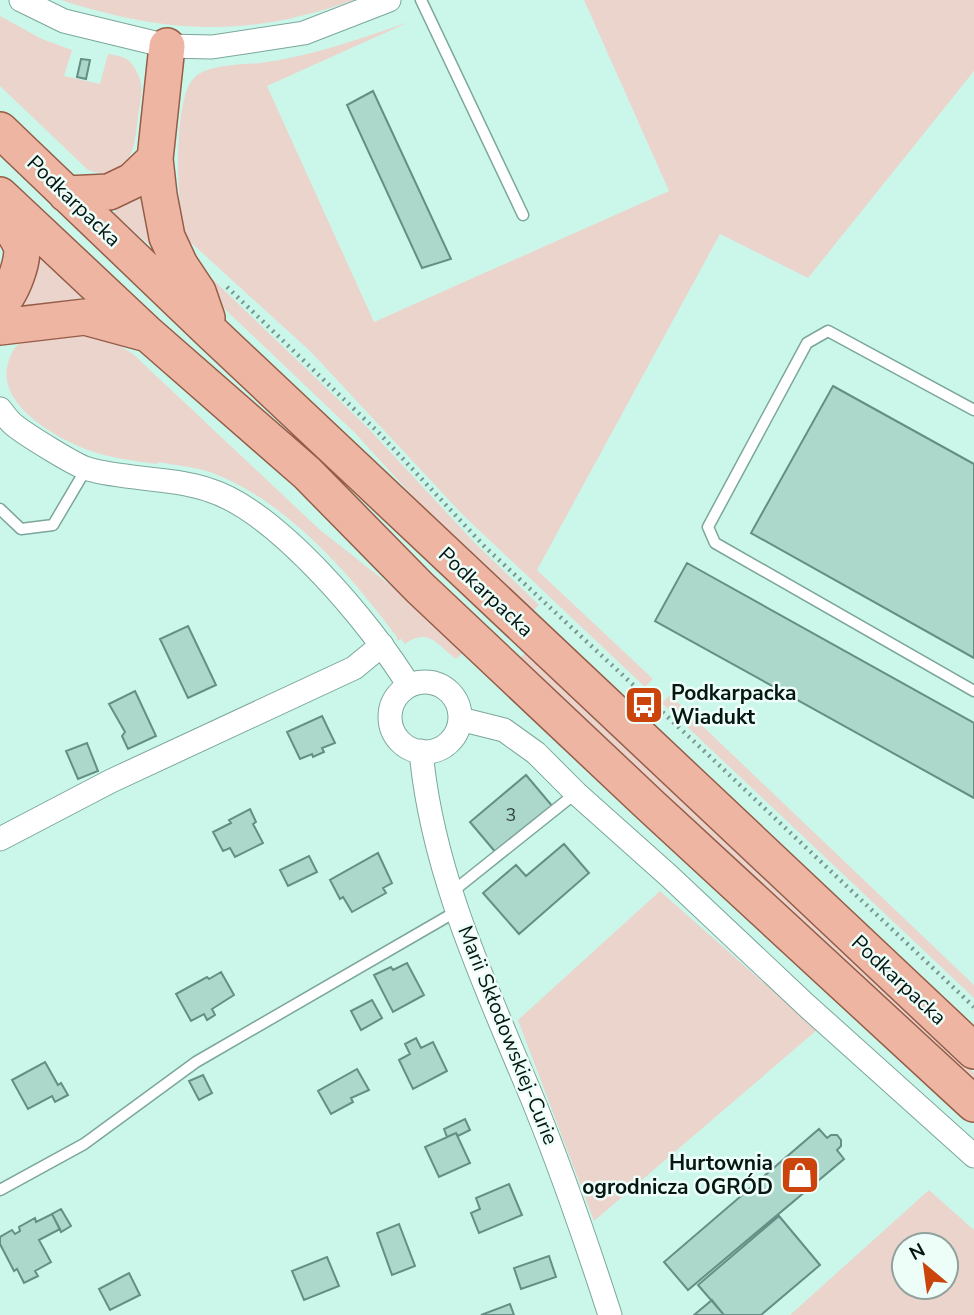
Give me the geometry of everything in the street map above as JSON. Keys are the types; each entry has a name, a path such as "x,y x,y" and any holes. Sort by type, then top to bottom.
{"main road":[{"path":"167,46 155,159 167,237 180,265 198,292 212,334"},
{"name":"Podkarpacka","path":"0,130 212,334 974,1051"},
{"path":"66,194 109,192 132,181 155,159"},
{"name":"Podkarpacka","path":"0,194 148,334 307,473 420,588 974,1104"},
{"path":"0,211 21,247 17,275 5,300 0,304"},
{"path":"0,327 85,317 148,334"}],"street":[{"path":"21,0 64,21 167,46 212,47 304,33 389,0"},
{"path":"0,409 13,425 86,468 211,490 250,511 281,535 348,603 382,645 409,686"},
{"path":"0,839 111,781 354,668 382,645"},
{"path":"429,682 449,690 459,708 460,719 458,730 443,747 433,751 421,751 401,742 391,723 394,702 409,686 429,682"},
{"path":"460,719 504,730 536,753 806,1005 974,1156"},
{"name":"Marii Skłodowskiej-Curie","path":"421,751 428,806 455,901 478,969 565,1180 610,1315"}],"lane":[{"path":"421,0 523,215"},
{"path":"974,410 828,331 807,343 708,527 715,543 974,691"},
{"path":"0,509 21,529 53,525 86,468"},
{"path":"0,1190 84,1143 196,1062 455,901 576,793"}],"path":[{"path":"222,282 379,432 485,547 974,1007"}],"shaded area":[{"path":"61,0 354,0 278,21 208,27 137,20"},
{"path":"584,0 974,0 974,71 808,278 720,234 537,570 653,679 645,687 462,514 311,352 187,239 180,206 178,156 182,108 187,89 200,73 317,51 409,22 267,86 374,322 669,191"},
{"path":"0,16 42,39 72,50 64,76 100,84 108,54 124,58 132,65 138,74 141,95 132,151 121,168 102,173 88,170 0,86"},
{"path":"141,198 146,200 154,246 152,247 114,214 116,209"},
{"path":"183,251 367,427 474,542 539,605 531,613 440,526 355,433 209,294"},
{"path":"39,259 86,302 21,307 31,288"},
{"path":"53,329 111,340 133,354 319,529 419,608 465,651 456,659 427,638 420,637 405,644 401,639 397,641 397,637 359,589 314,541 265,501 238,485 198,469 97,453 61,438 33,419 12,395 7,382 7,367 19,343"},
{"path":"527,651 974,1073 974,1087 519,659"},
{"path":"670,695 974,985 974,998 662,703"},
{"path":"660,891 817,1030 594,1221 518,1020"},
{"path":"929,1190 974,1230 974,1315 790,1315"}],"building":[{"path":"81,59 90,60 86,79 77,77"},
{"path":"373,91 451,259 422,268 347,105"},
{"path":"833,386 974,464 974,658 751,533"},
{"path":"687,563 974,723 974,798 655,621"},
{"path":"188,626 216,685 188,698 160,639"},
{"path":"135,691 156,736 128,749 122,736 125,732 109,704"},
{"path":"322,716 335,743 322,748 324,752 300,759 287,732"},
{"path":"87,743 98,771 78,779 66,751"},
{"path":"526,775 553,807 497,854 470,822"},
{"path":"250,809 256,822 253,824 263,843 235,857 230,848 223,851 213,832"},
{"path":"564,844 589,873 519,934 483,893 516,865 526,876"},
{"path":"378,853 392,883 383,888 386,893 352,912 343,897 340,899 330,880"},
{"path":"309,856 317,872 288,886 280,870"},
{"path":"407,963 424,995 393,1012 374,975"},
{"path":"221,972 234,995 212,1009 215,1015 207,1020 204,1014 191,1021 176,994"},
{"path":"372,1000 382,1018 361,1030 351,1011"},
{"path":"416,1038 421,1048 433,1042 447,1071 413,1089 399,1060 410,1054 405,1044"},
{"path":"45,1062 58,1085 61,1083 68,1095 55,1102 52,1096 28,1109 12,1080"},
{"path":"357,1069 369,1090 351,1098 353,1102 331,1114 318,1091"},
{"path":"203,1075 212,1093 199,1100 189,1081"},
{"path":"465,1119 470,1130 458,1136 456,1133 447,1137 444,1129"},
{"path":"819,1129 827,1138 837,1135 841,1146 837,1150 844,1159 688,1290 664,1262"},
{"path":"456,1133 470,1163 439,1177 425,1147"},
{"path":"509,1184 522,1215 479,1233 471,1213 480,1209 476,1198"},
{"path":"61,1209 71,1226 61,1232 52,1214"},
{"path":"52,1214 60,1229 39,1240 51,1262 35,1271 38,1276 24,1283 17,1269 14,1271 0,1244 0,1237 12,1230 15,1234 20,1231 19,1227 35,1218 36,1222"},
{"path":"779,1216 820,1265 761,1315 724,1315 698,1285"},
{"path":"399,1224 415,1266 392,1275 377,1233"},
{"path":"549,1256 556,1277 521,1289 514,1268"},
{"path":"327,1257 339,1286 304,1300 292,1271"},
{"path":"129,1273 140,1295 110,1310 99,1289"},
{"path":"712,1300 724,1315 694,1315"},
{"path":"510,1304 514,1315 481,1315"}],"place":[{"name":"Podkarpacka Wiadukt","path":"644,705"},
{"name":"Hurtownia ogrodnicza OGRÓD","path":"800,1175"}]}
